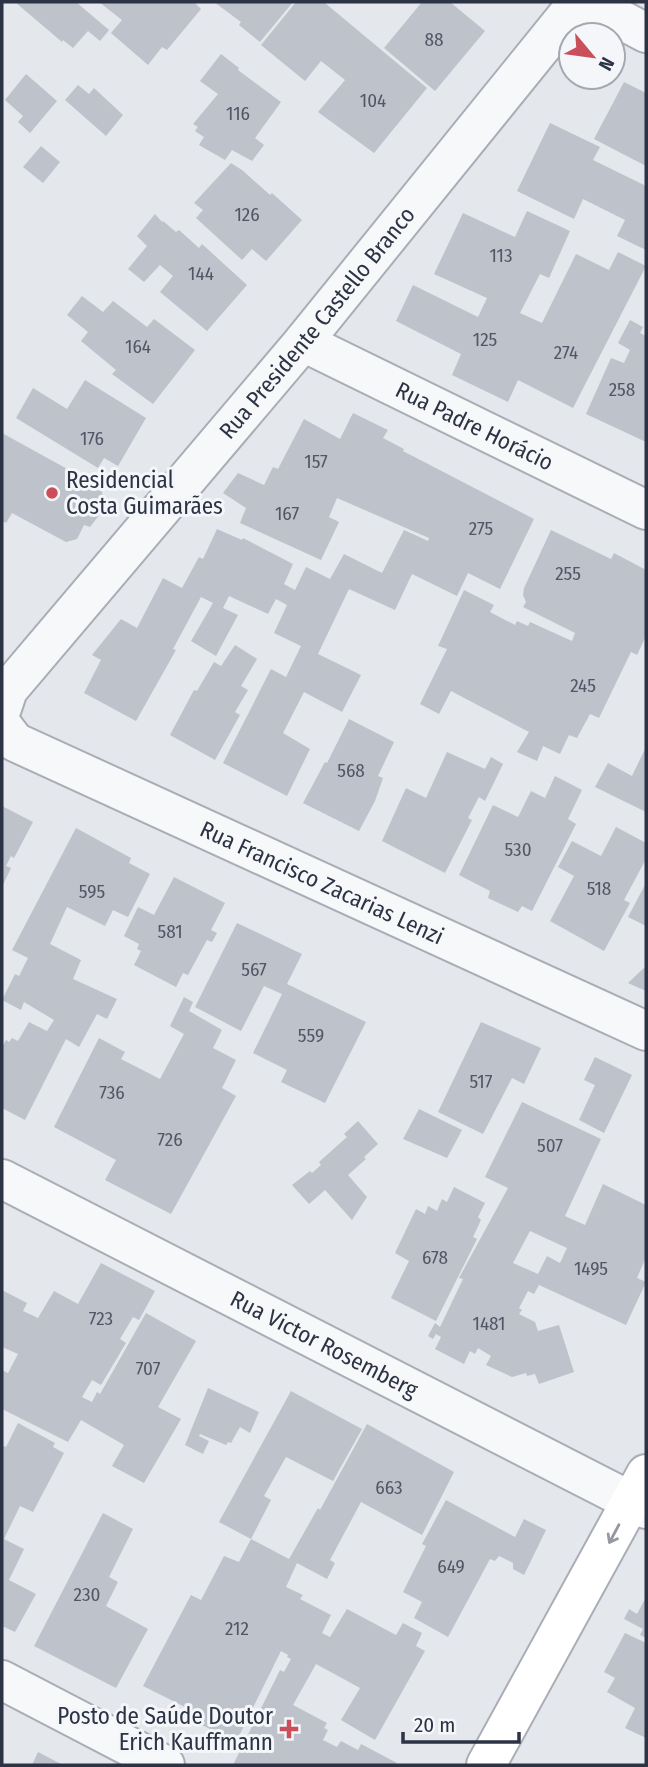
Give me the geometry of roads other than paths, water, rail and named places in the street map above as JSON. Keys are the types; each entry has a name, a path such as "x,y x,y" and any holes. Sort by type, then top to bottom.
{"main road":[{"path":"486,1765 641,1495"}],"street":[{"name":"Rua Presidente Castello Branco","path":"2,708 8,690 303,342 578,2"},
{"path":"588,2 646,33"},
{"name":"Rua Padre Horácio","path":"303,342 646,510"},
{"name":"Rua Francisco Zacarias Lenzi","path":"2,725 15,742 646,1031"},
{"name":"Rua Victor Rosemberg","path":"2,1179 641,1495"},
{"path":"2,1680 165,1765"}],"place":[{"name":"Residencial Costa Guimarães","path":"52,493"},
{"name":"Posto de Saúde Doutor Erich Kauffmann","path":"289,1729"}]}
